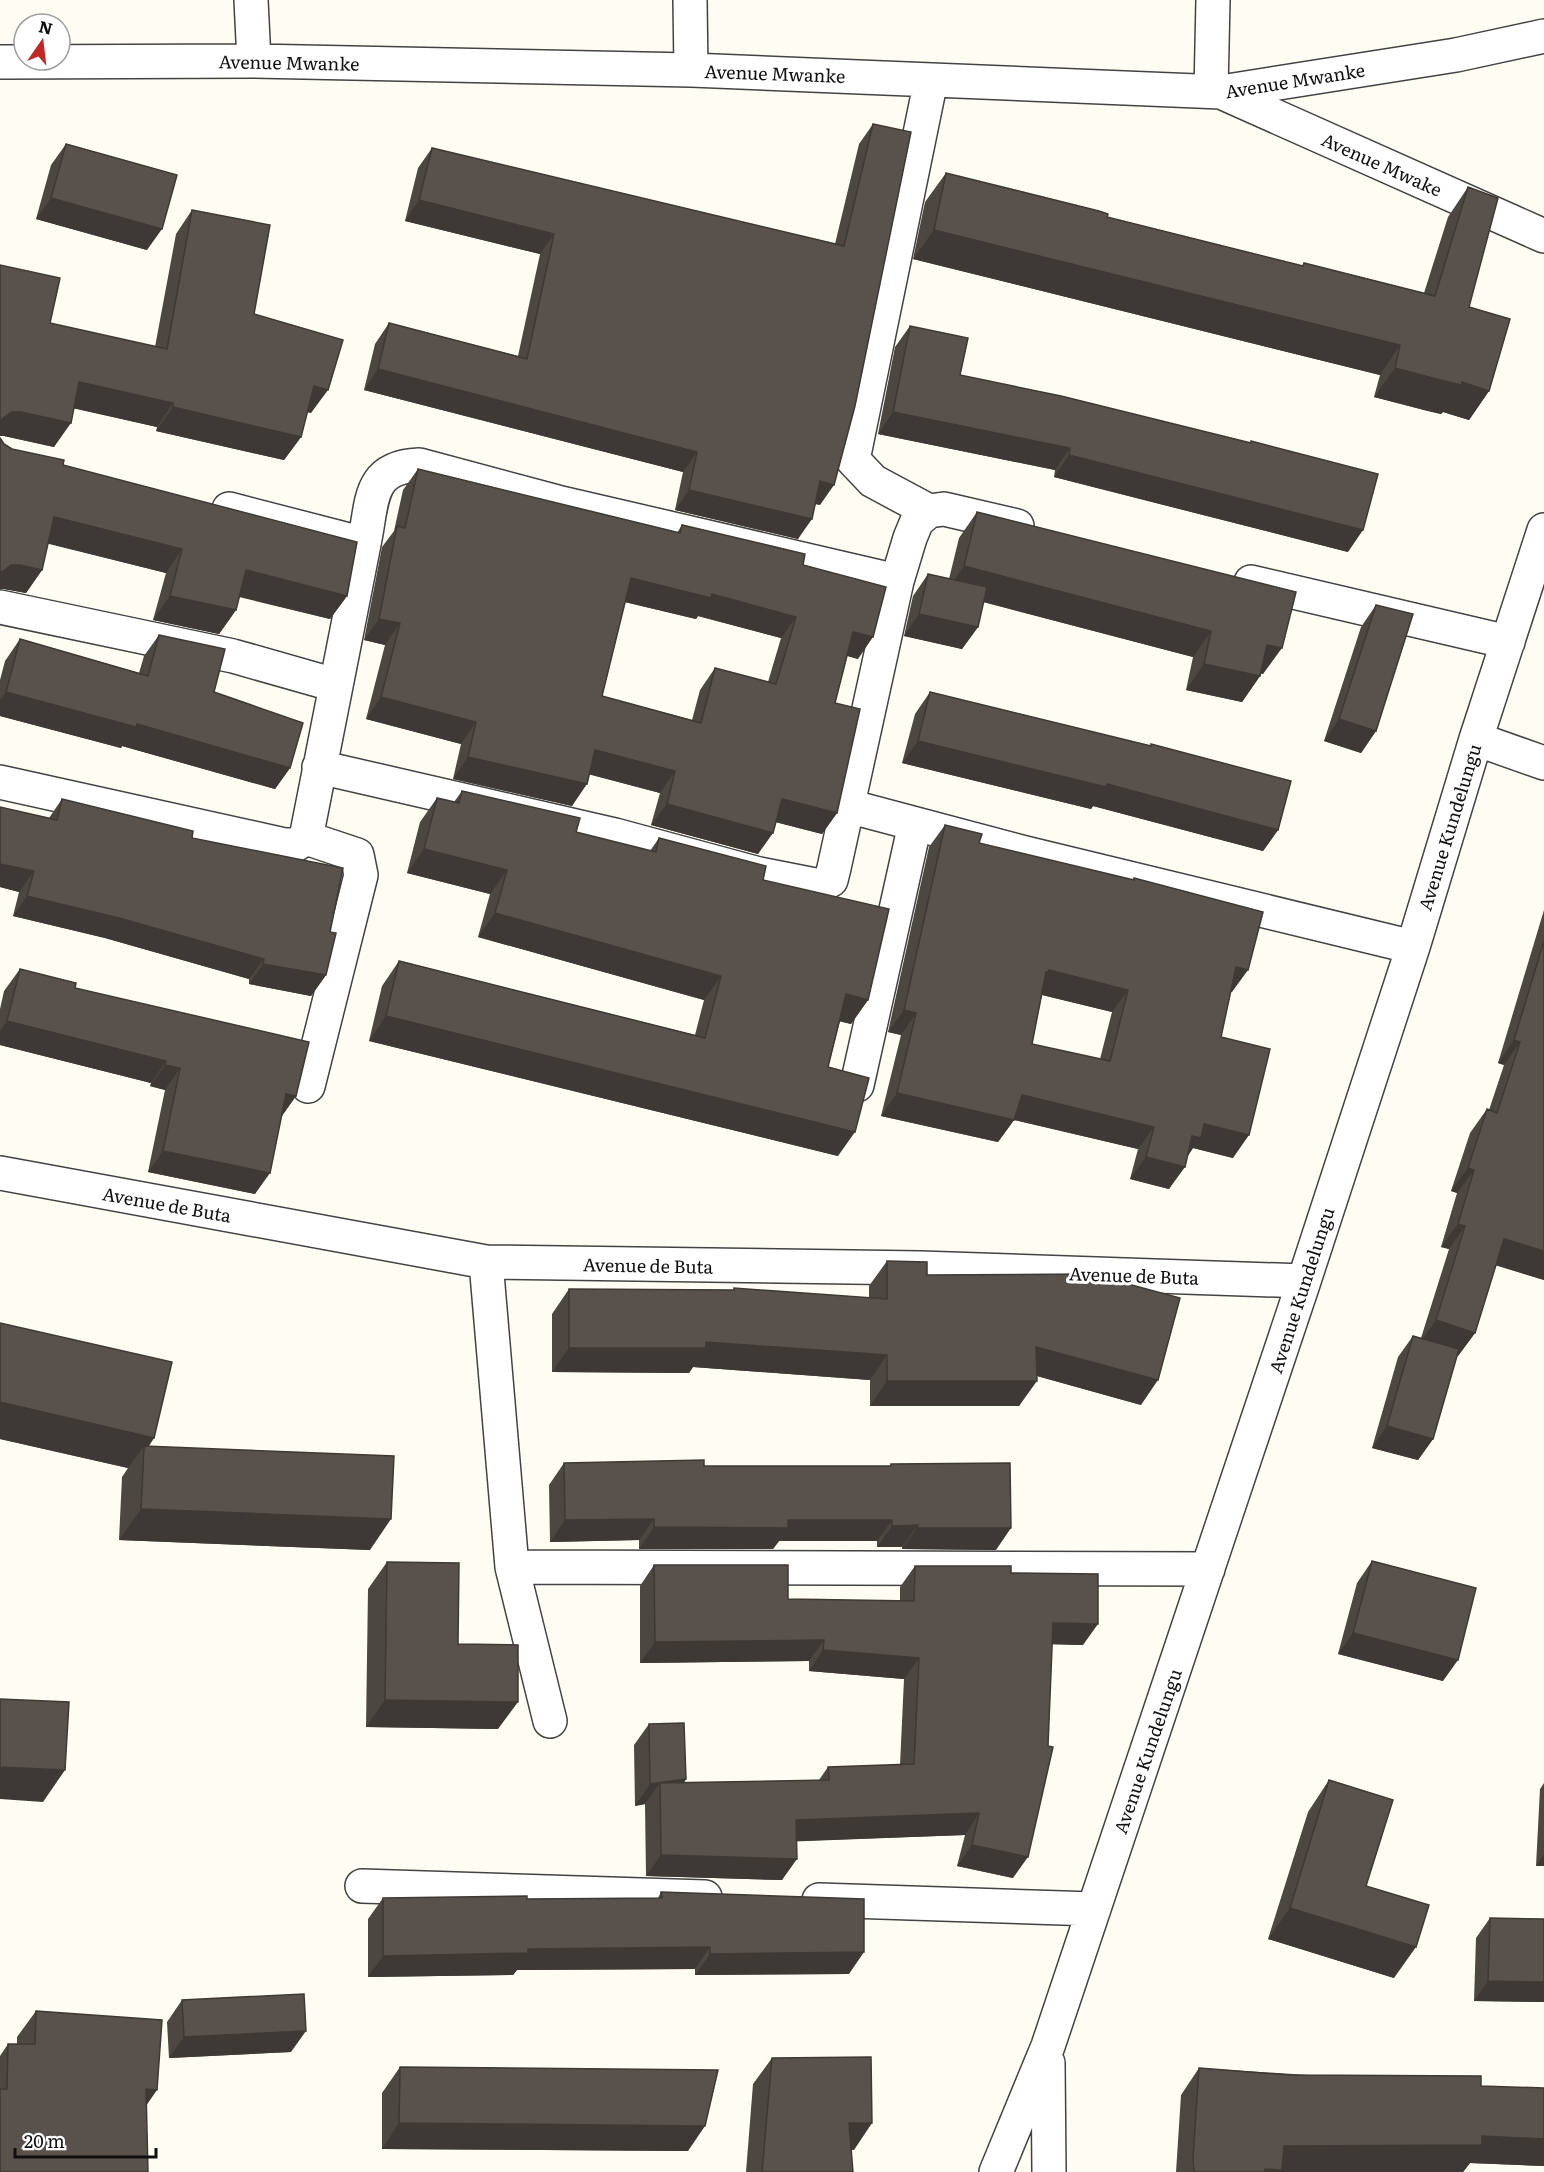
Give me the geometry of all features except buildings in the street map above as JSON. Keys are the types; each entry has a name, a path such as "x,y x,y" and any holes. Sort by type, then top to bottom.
{"street":[{"path":"251,0 254,61"},
{"path":"690,0 691,70"},
{"path":"1214,0 1216,92"},
{"name":"Avenue Mwanke","path":"0,62 254,61 691,70 1216,92 1456,55 1544,36"},
{"path":"929,511 873,480 853,460 931,80"},
{"name":"Avenue Mwake","path":"1216,92 1544,236"},
{"path":"306,838 377,483 387,472 402,466 419,465 557,502 897,581"},
{"path":"199,502 364,544"},
{"path":"319,767 604,832 759,874 820,886 831,880 897,581 917,521 929,511 944,509 1043,532"},
{"name":"Avenue Kundelungu","path":"996,2172 1048,2046 1208,1569 1413,947 1476,739 1544,530"},
{"path":"1224,575 1508,642"},
{"path":"0,607 232,656 335,685"},
{"path":"1476,739 1544,763"},
{"path":"0,782 285,845 295,844 306,838 357,855 361,875 308,1086"},
{"path":"848,806 1413,947"},
{"path":"857,1085 915,824"},
{"name":"Avenue de Buta","path":"0,1173 486,1262 921,1268 1304,1281"},
{"path":"486,1262 512,1567 550,1721"},
{"path":"512,1567 1208,1569"},
{"path":"362,1886 740,1898"},
{"path":"787,1899 1094,1909"},
{"path":"1048,2046 1049,2172"}]}
